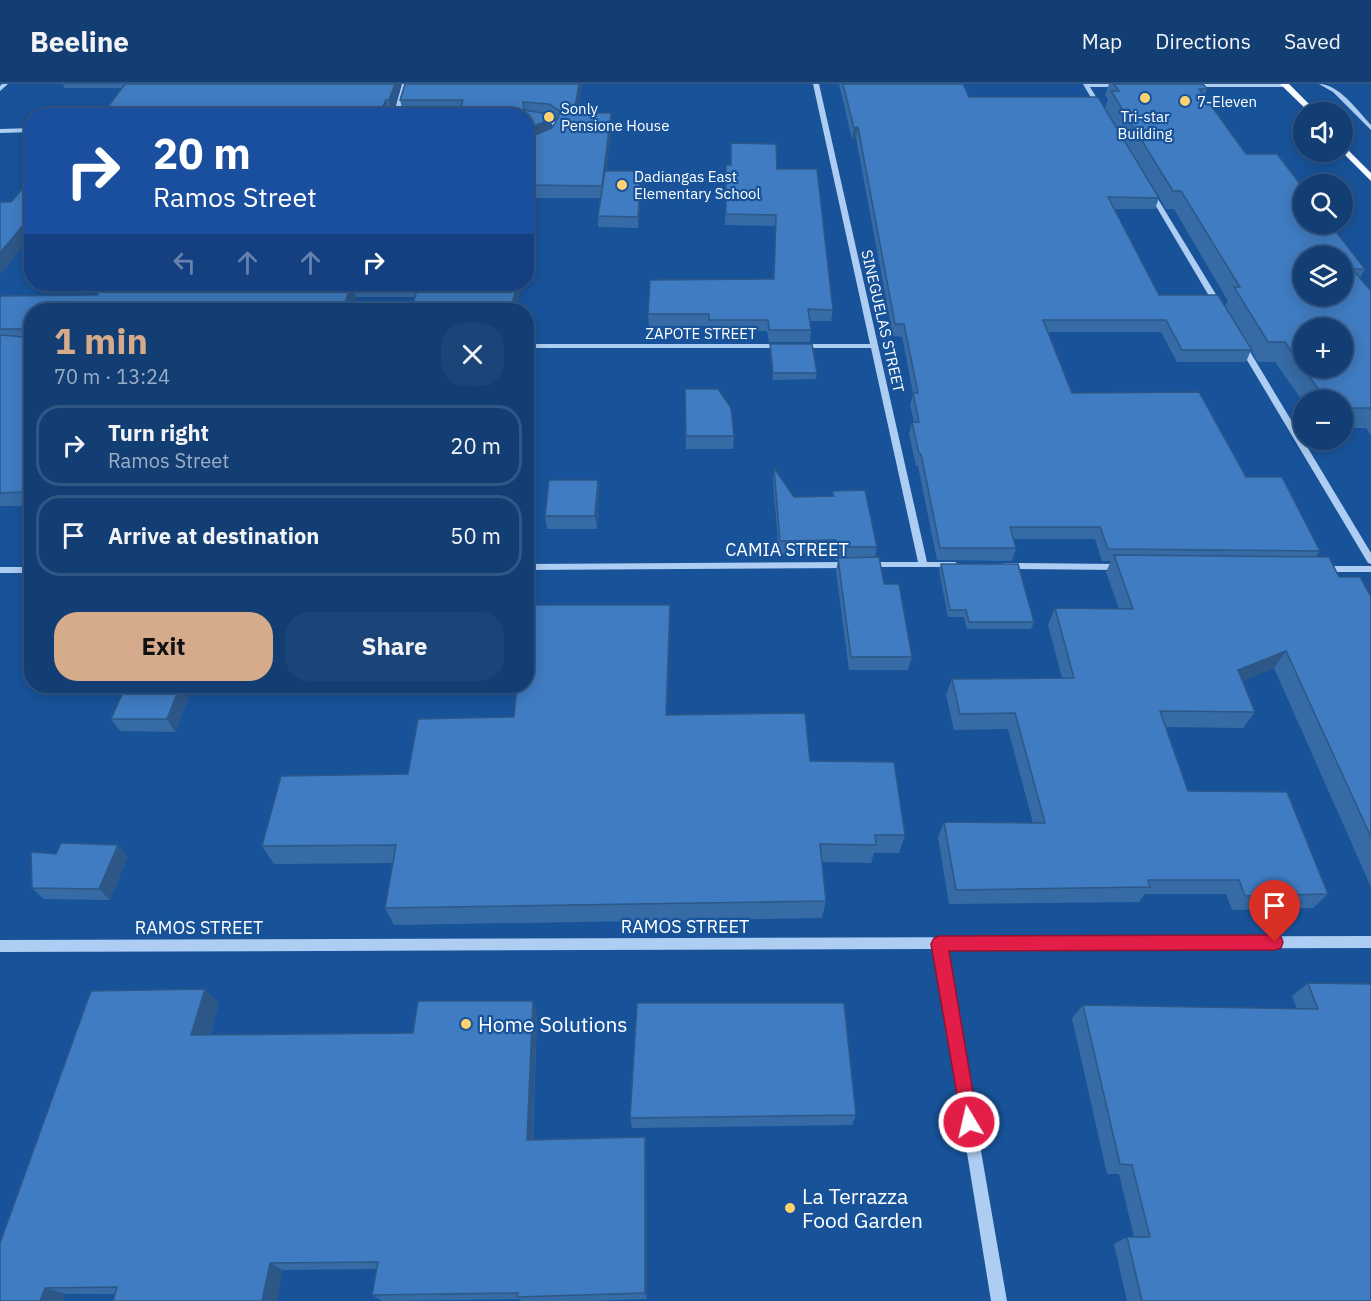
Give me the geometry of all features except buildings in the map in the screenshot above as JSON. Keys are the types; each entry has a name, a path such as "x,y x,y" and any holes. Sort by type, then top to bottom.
{"main road":[{"path":"1284,85 1302,102"},
{"path":"1353,158 1371,178"}],"street":[{"path":"0,89 5,84"},
{"path":"398,108 405,84"},
{"name":"SINEGUELAS STREET","path":"816,84 923,565"},
{"path":"1322,84 1335,91 1371,128"},
{"path":"1086,85 1133,85"},
{"path":"1086,85 1105,116"},
{"path":"1180,85 1284,85"},
{"path":"534,119 550,120 556,124 556,132 550,138 534,143"},
{"path":"0,131 24,130"},
{"path":"1147,186 1226,318"},
{"path":"1238,338 1371,561"},
{"name":"ZAPOTE STREET","path":"534,346 875,346"},
{"name":"CAMIA STREET","path":"534,567 970,566"},
{"path":"993,566 1135,567"},
{"path":"1312,569 1371,569"},
{"path":"0,570 24,570"},
{"name":"RAMOS STREET","path":"0,946 1371,942"},
{"path":"939,944 999,1301"}],"place":[{"name":"Tri-star Building","path":"1145,98"},
{"name":"7-Eleven","path":"1185,101"},
{"name":"Sonly Pensione House","path":"549,117"},
{"name":"Dadiangas East Elementary School","path":"622,185"},
{"name":"Home Solutions","path":"466,1024"},
{"name":"La Terrazza Food Garden","path":"790,1208"}],"route":[{"path":"969,1122 939,944 1275,942"}]}
